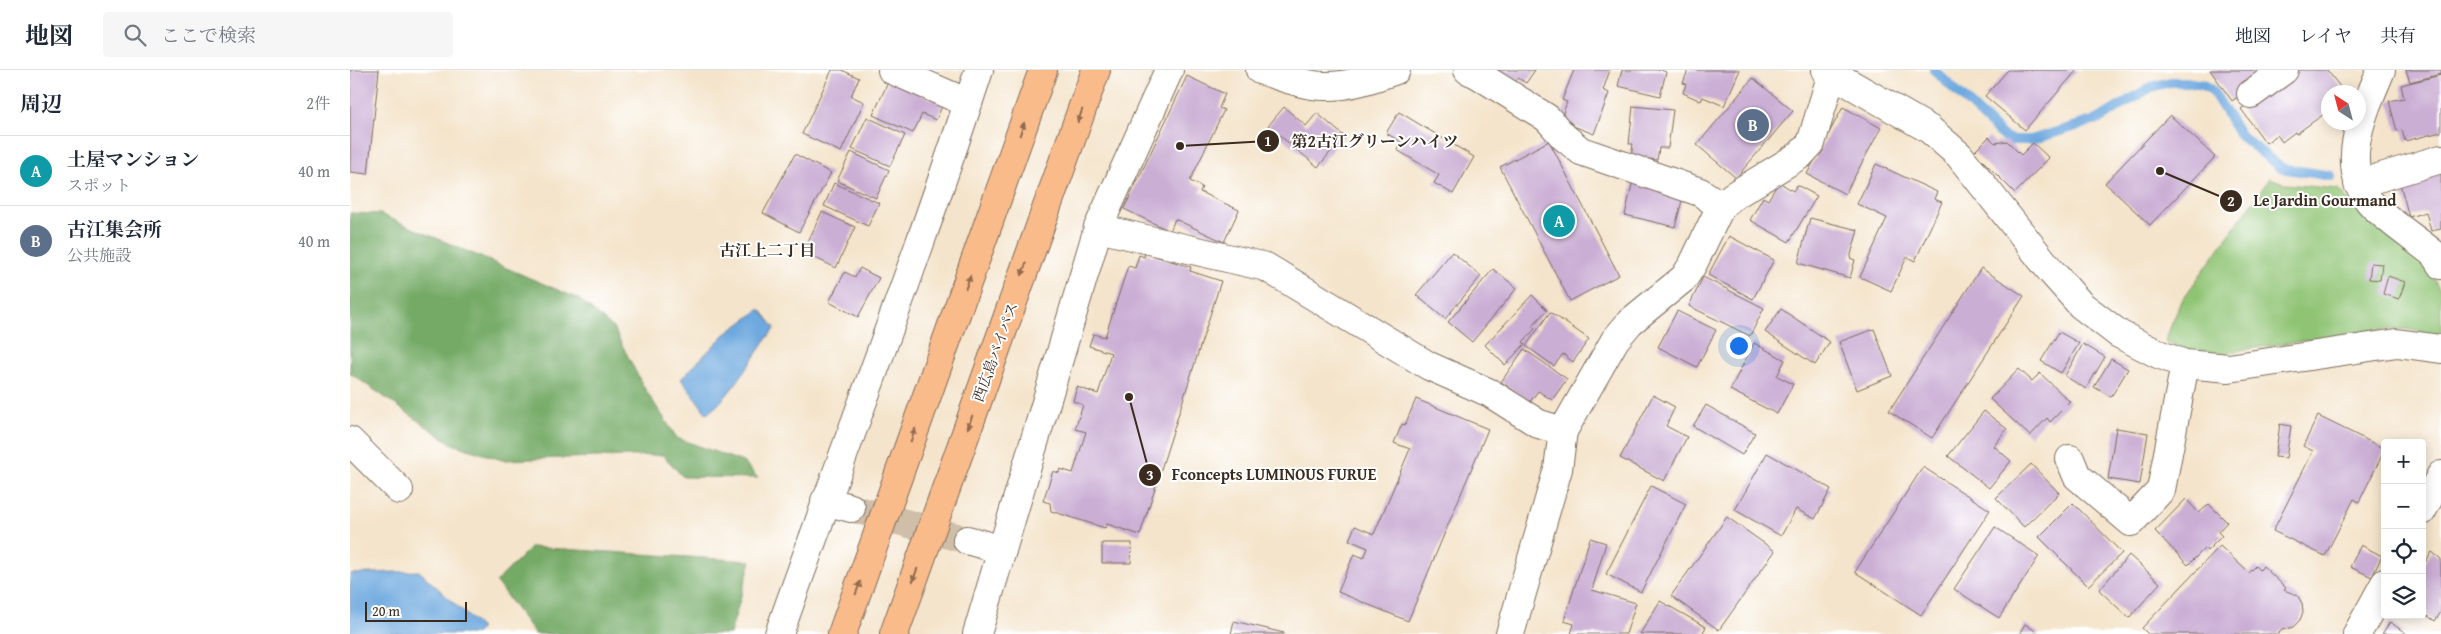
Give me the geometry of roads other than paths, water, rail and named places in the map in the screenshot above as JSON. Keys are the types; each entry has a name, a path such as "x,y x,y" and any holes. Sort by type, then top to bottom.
{"highway":[{"path":"842,634 1043,70"},
{"name":"西広島バイパス","path":"894,634 1096,70"}],"street":[{"path":"892,70 968,102"},
{"path":"779,634 838,504 979,70"},
{"path":"977,634 1098,228 1169,70"},
{"path":"1260,70 1322,86 1358,82 1396,70"},
{"path":"1468,70 1547,118 1564,137 1581,151 1700,192 1721,206"},
{"path":"2251,94 2284,70"},
{"path":"2381,70 2368,103 2353,156 2358,184 2370,202 2434,254 2441,265"},
{"path":"1510,634 1558,469 1563,431 1615,340 1630,322 1684,278 1693,264 1721,206 1733,196 1800,155 1810,143 1816,129 1830,72 1929,129 1959,155 2050,270 2082,306 2119,334 2185,364 2229,368 2397,343 2441,350"},
{"path":"2358,184 2441,159"},
{"path":"1098,228 1266,267 1429,366 1490,393 1539,424 1563,431"},
{"path":"2070,459 2078,476 2131,522 2161,490 2185,364"},
{"path":"350,441 398,490"},
{"path":"2426,503 2441,475"},
{"path":"967,540 1002,550"},
{"path":"2357,634 2381,590"}],"water":[{"path":"760,309 775,328 735,385 707,414 681,379 724,335"},
{"path":"419,571 481,628 476,634 350,634 350,574"}],"waterway":[{"path":"1934,70 2003,136 2011,140 2031,140 2099,119 2151,87 2170,82 2203,85 2212,90 2240,135 2281,168 2331,176"}],"tunnel":[{"path":"851,508 967,540"}],"place":[{"name":"古江集会所","path":"1753,125"},
{"name":"第2古江グリーンハイツ","path":"1180,146"},
{"name":"Le Jardin Gourmand","path":"2160,171"},
{"name":"土屋マンション","path":"1559,221"},
{"name":"Fconcepts LUMINOUS FURUE","path":"1129,397"}],"district":[{"name":"古江上二丁目","path":"767,250"}]}
